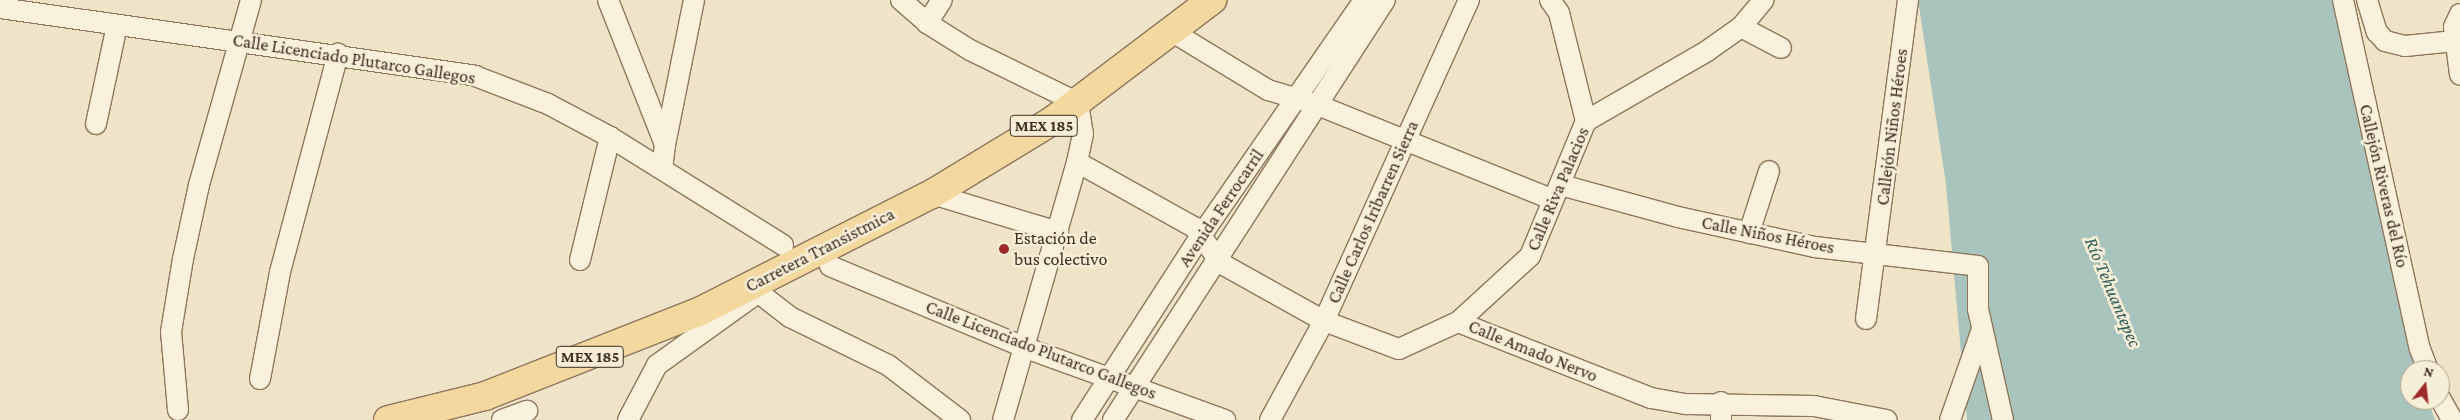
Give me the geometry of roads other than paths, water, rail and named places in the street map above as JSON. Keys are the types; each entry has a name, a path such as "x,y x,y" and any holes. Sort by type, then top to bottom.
{"main road":[{"name":"Carretera Transistmica","path":"388,420 485,396 592,356 753,290 932,194 1078,103 1212,0"}],"street":[{"path":"178,410 170,332 199,185 242,41 251,0"},
{"path":"608,0 665,146"},
{"path":"662,168 694,0"},
{"path":"901,0 927,23 970,50 1078,103 1083,134 1077,162 1026,348 1004,420"},
{"path":"927,23 942,0"},
{"name":"Avenida Ferrocarril","path":"1082,420 1200,237 1364,0"},
{"path":"1113,420 1216,257 1385,0"},
{"name":"Calle Carlos Iribarren Sierra","path":"1270,420 1324,321 1469,0"},
{"path":"1550,0 1559,13 1586,120"},
{"name":"Calle Riva Palacios","path":"1458,322 1530,256 1586,120 1742,28 1764,0"},
{"name":"Callejón Niños Héroes","path":"1866,319 1908,0"},
{"name":"Callejón Riveras del Río","path":"2343,0 2420,349 2424,360"},
{"path":"2367,0 2377,32 2385,41 2406,46 2457,27 2460,75"},
{"name":"Calle Licenciado Plutarco Gallegos","path":"1,7 117,25 338,54 475,76 548,104 610,137 662,168 726,213 783,245"},
{"path":"96,124 117,25"},
{"path":"1742,28 1781,48"},
{"name":"Calle Niños Héroes","path":"1172,31 1268,90 1316,104 1405,140 1556,192 1816,247 1978,266 1978,309 1982,328"},
{"path":"260,379 280,272 338,54"},
{"path":"580,260 610,137"},
{"name":"Calle Amado Nervo","path":"1077,162 1194,227 1222,264 1324,321 1399,349 1458,322 1651,398 1721,411 1814,406 1887,420"},
{"path":"1749,233 1769,171"},
{"path":"932,194 1058,232"},
{"name":"Calle Licenciado Plutarco Gallegos","path":"830,266 1026,348 1136,386 1225,420"},
{"path":"628,420 658,365 753,290 790,317 888,364 960,420"},
{"path":"1950,420 1982,328"},
{"path":"1982,328 2003,420"},
{"path":"502,420 527,411"}],"water":[{"name":"Río Tehuantepec","path":"1918,0 2340,0 2420,360 2400,360 2400,410 2432,410 2435,420 1967,420 1946,184"}],"place":[{"name":"Estación de bus colectivo","path":"1004,249"}]}
